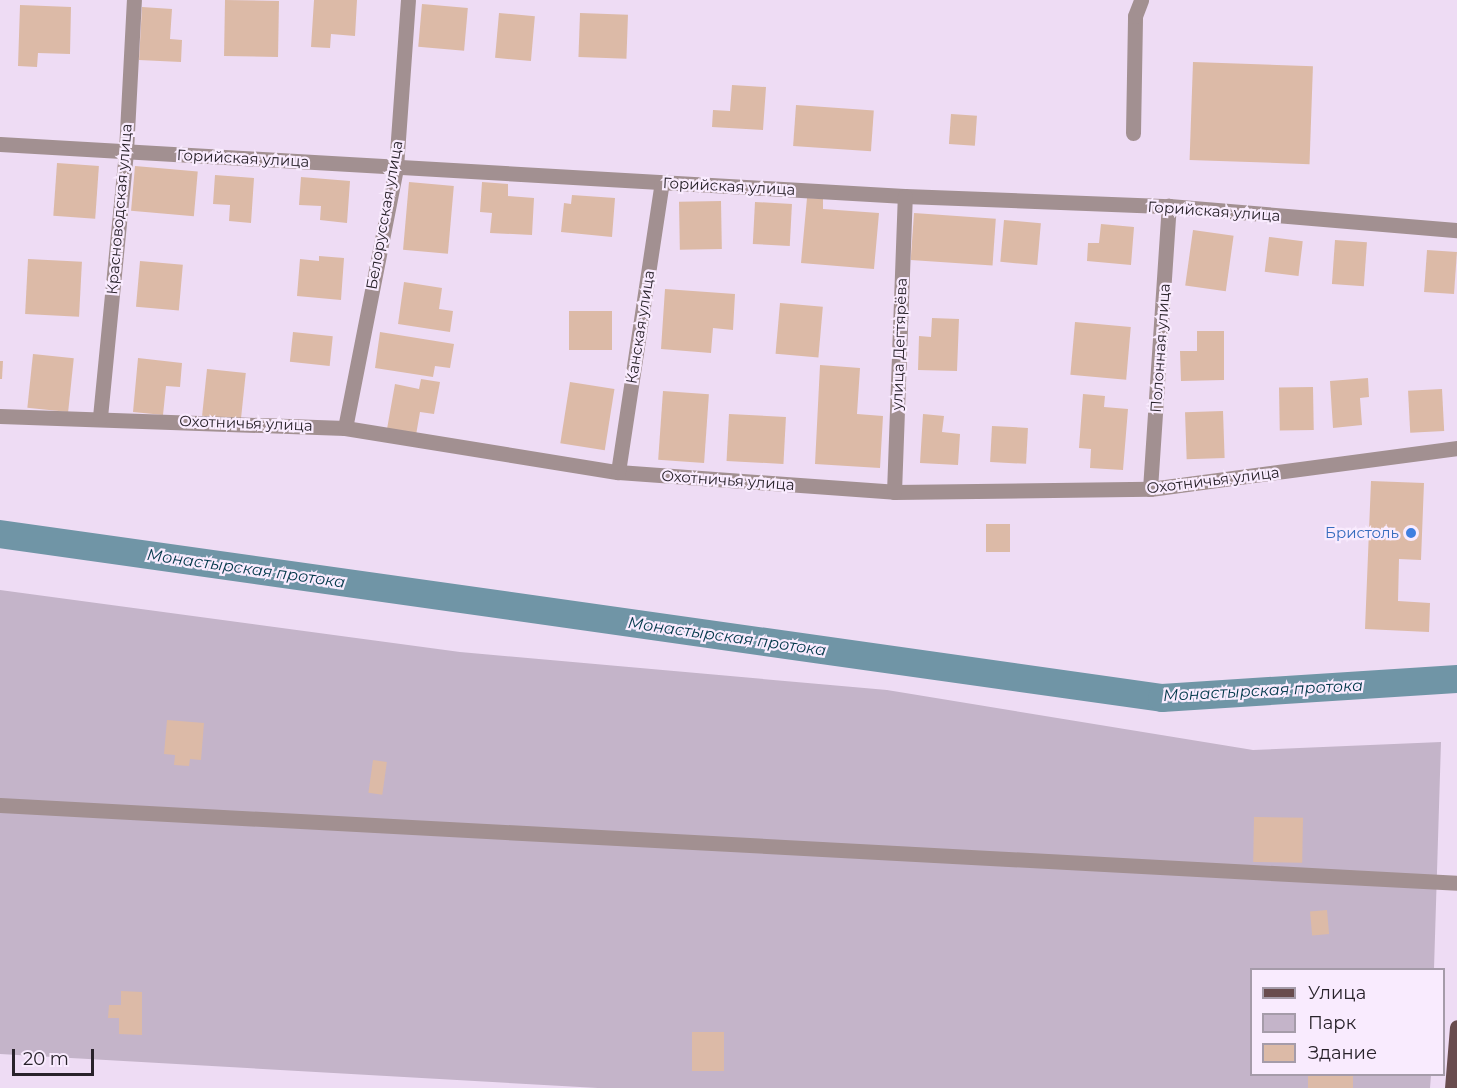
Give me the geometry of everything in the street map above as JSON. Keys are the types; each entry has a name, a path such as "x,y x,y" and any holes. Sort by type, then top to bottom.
{"main road":[{"path":"1452,1088 1457,1027"}],"street":[{"name":"Красноводская улица","path":"100,417 126,151 134,0"},
{"name":"Белорусская улица","path":"345,428 396,167 408,0"},
{"path":"1133,133 1135,16 1141,0"},
{"name":"Горийская улица","path":"0,144 905,196 1169,207 1457,230"},
{"name":"Канская улица","path":"618,472 662,182"},
{"name":"улица Дегтярёва","path":"894,492 905,196"},
{"name":"Полонная улица","path":"1150,489 1169,207"},
{"name":"Охотничья улица","path":"0,416 100,417 345,428 618,472 894,492 1150,489 1457,448"},
{"path":"0,805 1457,883"}],"green space":[{"path":"0,590 460,652 887,690 1253,750 1441,742 1434,968 1250,968 1250,1076 1431,1076 1430,1088 598,1088 0,1054"}],"building":[{"path":"225,0 279,1 278,57 224,56"},
{"path":"314,0 357,0 355,36 331,34 330,48 311,47"},
{"path":"422,4 468,8 464,51 418,47"},
{"path":"20,5 71,7 70,54 38,53 37,67 18,66"},
{"path":"142,7 172,9 170,39 182,40 181,62 139,60"},
{"path":"499,13 535,16 531,61 495,58"},
{"path":"580,13 628,15 626,59 578,57"},
{"path":"1193,62 1313,66 1310,164 1190,160"},
{"path":"732,85 766,87 763,130 712,127 713,110 730,111"},
{"path":"796,105 874,110 871,151 793,146"},
{"path":"951,114 977,116 975,146 949,144"},
{"path":"57,163 99,166 95,219 53,216"},
{"path":"135,166 198,171 194,216 131,211"},
{"path":"215,175 254,178 251,223 229,221 230,205 213,204"},
{"path":"301,177 350,181 347,223 320,220 321,206 299,205"},
{"path":"409,182 454,186 448,254 403,250"},
{"path":"482,182 508,184 508,196 534,198 532,235 490,233 492,213 480,212"},
{"path":"572,195 615,198 612,237 561,232 564,203 571,204"},
{"path":"807,198 823,199 823,209 879,213 874,269 801,263"},
{"path":"721,201 722,249 680,250 679,202"},
{"path":"755,202 792,204 790,246 753,244"},
{"path":"914,213 996,219 993,266 911,260"},
{"path":"1004,220 1041,223 1037,265 1000,262"},
{"path":"1101,224 1134,227 1131,265 1087,261 1088,243 1099,243"},
{"path":"1193,230 1234,236 1226,291 1185,285"},
{"path":"1269,237 1303,241 1298,276 1265,272"},
{"path":"1335,240 1367,242 1364,286 1332,284"},
{"path":"1427,250 1457,252 1454,294 1424,292"},
{"path":"319,256 344,258 341,300 297,296 300,259 319,261"},
{"path":"28,259 82,262 79,317 25,314"},
{"path":"140,261 183,265 179,311 136,307"},
{"path":"404,282 442,288 439,309 453,311 450,332 398,324"},
{"path":"665,289 735,294 733,330 713,328 711,353 661,349"},
{"path":"780,303 823,307 818,358 776,354"},
{"path":"569,311 612,311 612,350 569,350"},
{"path":"932,318 959,319 957,371 918,370 919,336 931,337"},
{"path":"1075,322 1131,327 1126,380 1070,375"},
{"path":"1197,331 1224,331 1224,380 1181,381 1180,351 1197,351"},
{"path":"293,332 333,336 330,366 290,362"},
{"path":"380,332 454,344 450,368 435,366 433,377 375,368"},
{"path":"33,354 74,358 68,412 27,408"},
{"path":"138,358 182,363 180,387 166,386 163,415 133,412"},
{"path":"0,361 3,361 2,379 0,379"},
{"path":"820,365 860,368 857,414 883,416 880,468 815,464"},
{"path":"207,369 246,373 241,420 202,416"},
{"path":"1368,378 1369,397 1360,398 1362,425 1333,428 1330,381"},
{"path":"421,379 440,382 434,414 420,412 416,435 387,429 395,384 419,389"},
{"path":"570,382 614,389 605,450 560,443"},
{"path":"1313,387 1314,430 1280,431 1279,388"},
{"path":"1442,389 1444,431 1410,433 1408,391"},
{"path":"663,391 709,394 704,463 658,460"},
{"path":"1083,394 1105,396 1104,407 1128,409 1123,470 1090,468 1091,449 1079,448"},
{"path":"1223,411 1225,458 1187,459 1185,412"},
{"path":"729,414 786,417 783,464 727,461"},
{"path":"923,414 944,416 942,432 960,434 958,465 920,463"},
{"path":"992,426 1028,428 1026,464 990,462"},
{"path":"1371,481 1424,483 1421,560 1399,559 1398,601 1430,603 1429,632 1365,629"},
{"path":"986,524 1010,524 1010,552 986,552"},
{"path":"167,720 204,723 201,760 190,759 189,766 174,765 175,755 164,754"},
{"path":"373,760 387,762 382,795 368,793"},
{"path":"1254,817 1303,818 1302,863 1253,862"},
{"path":"1327,910 1329,934 1312,935 1310,911"},
{"path":"121,991 142,992 142,1035 119,1034 119,1018 108,1018 109,1005 121,1005"},
{"path":"692,1032 724,1032 724,1071 692,1071"},
{"path":"1308,1076 1353,1076 1353,1088 1308,1088"}],"waterway":[{"name":"Монастырская протока","path":"0,534 1162,698 1457,679"}],"place":[{"name":"Бристоль","path":"1411,533"}]}
